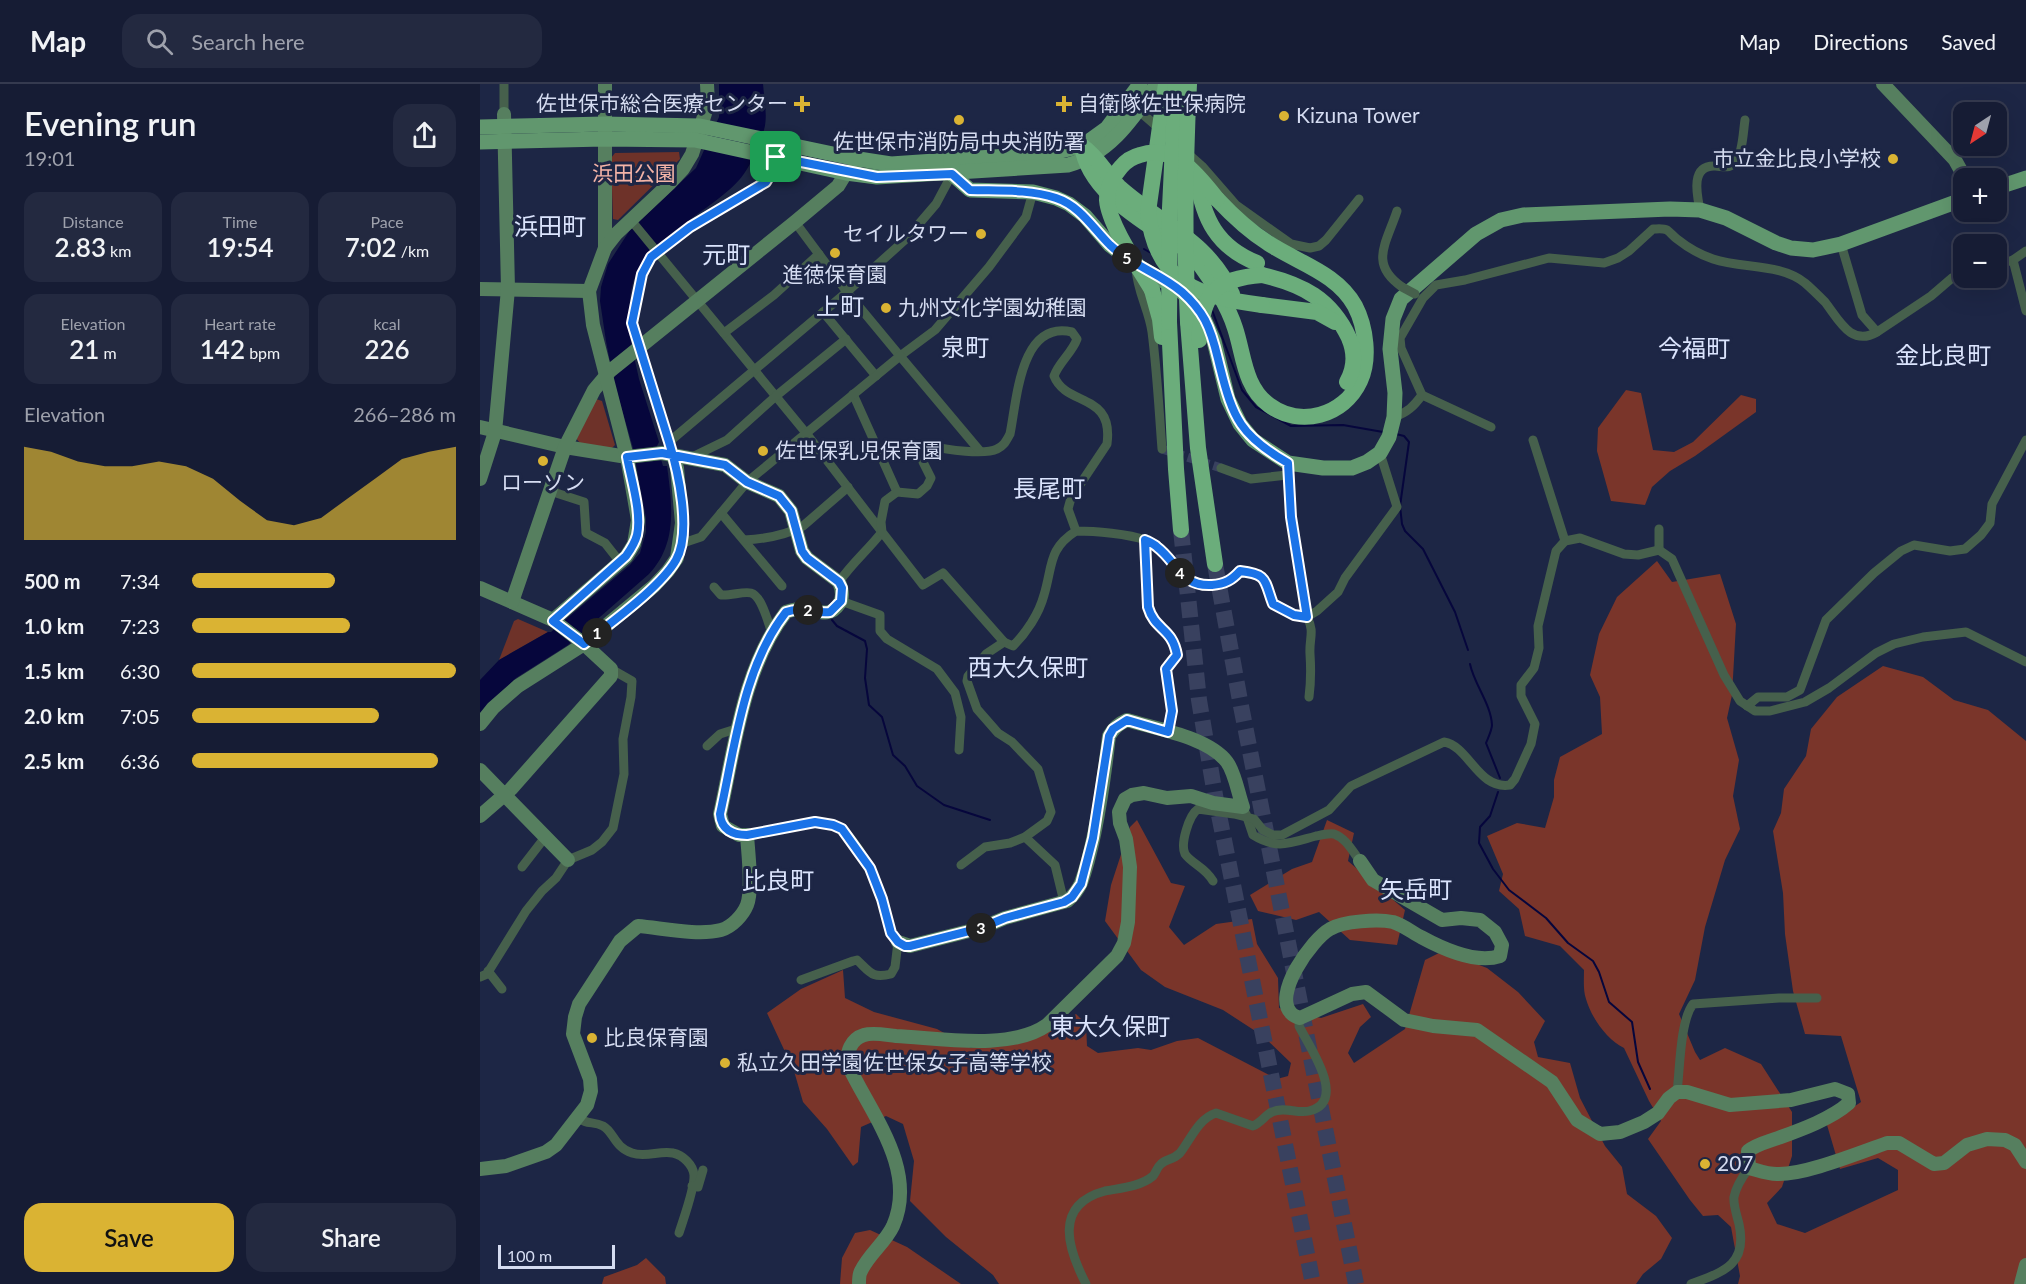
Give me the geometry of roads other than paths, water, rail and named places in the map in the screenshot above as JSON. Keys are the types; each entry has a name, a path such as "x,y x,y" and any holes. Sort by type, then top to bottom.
{"highway":[{"path":"1166,84 1148,212 1155,247 1173,272 1191,287 1207,295 1228,301 1317,312 1345,330"},
{"path":"1176,84 1177,262 1188,322 1198,448 1215,564"},
{"path":"1176,469 1169,322 1185,177 1189,84"},
{"path":"1087,154 1117,185 1141,205 1189,238 1212,262 1229,288 1240,313 1260,379 1276,398 1288,404 1311,407 1332,399 1350,378 1354,365 1353,348 1335,313 1319,299 1260,269 1226,246 1212,229 1204,209 1196,168 1194,84"},
{"path":"1087,154 1094,176 1121,206 1193,255 1220,295 1235,328 1244,368 1252,385 1260,398 1283,414 1298,418 1313,418 1338,407 1354,392 1361,379 1365,360 1362,322 1355,306 1340,287 1315,268 1269,244 1232,216 1185,163 1171,155 1147,152 1133,157 1122,165 1113,177 1109,187 1107,200 1111,216 1152,290 1160,319 1181,530"},
{"path":"1211,535 1210,488 1200,401 1199,340 1204,308 1211,295 1221,284 1260,269 1307,279 1334,296 1364,338"}],"main road":[{"path":"1087,154 1140,84"},
{"path":"764,144 838,165 859,167 891,164 1068,165 1115,140 1157,84"},
{"path":"480,127 703,134 818,151 859,167 877,177 892,177 952,166"},
{"path":"480,142 504,128"},
{"path":"764,144 776,157 859,167"},
{"path":"952,166 970,190 1033,192 1069,204 1084,216 1110,245 1136,265 1181,291 1197,307 1214,341 1228,399 1240,424 1253,440 1288,469 1352,468 1380,453 1389,437 1394,417 1395,393 1390,349 1393,319 1401,299 1476,234 1501,220 1523,215 1670,209 1700,210 1726,218 1776,243 1791,248 1813,250 1841,244 1953,203"},
{"path":"2007,184 2026,178"}],"street":[{"path":"480,479 495,432 508,289 504,84"},
{"path":"556,623 620,562 634,544 638,533 630,457 593,324 589,291 605,248 605,84"},
{"path":"605,248 683,169 703,134 708,104 707,84"},
{"path":"1883,84 1955,160 1959,168"},
{"path":"1138,110 1202,166 1236,206 1291,244 1310,248 1319,246 1359,199"},
{"path":"1700,210 1696,189 1700,172 1711,166 1728,167 1732,165 1738,155 1745,120"},
{"path":"480,724 493,708 518,686 581,642 654,586 677,558 681,544 681,498 677,468 668,450 632,323 642,274 655,251 690,227 766,182 772,172 776,157"},
{"path":"668,450 755,370 906,239 936,204 952,166"},
{"path":"512,602 565,447 594,390 608,374 859,167"},
{"path":"681,544 701,537 747,482 935,330 1026,217 1033,192"},
{"path":"1397,211 1383,254 1382,266 1389,278 1419,296"},
{"path":"632,222 806,433 923,585 943,573 1004,642 1012,646 1024,635 1044,597 1058,545 1076,531 1093,531 1145,540 1158,548 1183,576 1204,585 1232,580 1240,571 1258,573 1264,579 1273,604 1294,615 1307,617 1317,611 1338,591 1397,507 1380,453"},
{"path":"795,222 847,292 979,450"},
{"path":"1491,427 1422,395 1401,348 1400,338 1419,296 1436,285 1465,280 1549,258 1604,263 1629,251 1653,229 1661,229 1711,259 1777,270 1804,282 1824,301 1842,326 1861,338 1877,332 1931,296 1953,278"},
{"path":"1841,244 1863,315 1877,332"},
{"path":"2007,262 2026,251"},
{"path":"724,333 774,295 819,254"},
{"path":"2013,260 2026,311"},
{"path":"1136,265 1137,283 1147,306 1152,331 1162,449"},
{"path":"480,290 589,291"},
{"path":"823,312 876,376"},
{"path":"882,532 880,522 885,501 897,492 918,494 927,486 931,478 924,462 928,451 933,446 960,452 995,450 1005,443 1010,434 1022,369 1041,338 1050,332 1062,329 1072,332 1077,339 1057,368 1054,376 1057,385 1096,407 1105,418 1108,434 1107,444 1071,498 1068,508 1076,531"},
{"path":"690,458 728,440 776,396 846,339"},
{"path":"853,394 897,492"},
{"path":"1394,417 1404,414 1413,407 1422,395"},
{"path":"480,428 565,447 630,457 668,450 690,458 725,465 747,482 779,496 791,511 802,551 807,558 839,582 842,588 841,601 830,612 820,613 802,609 786,612 772,633 753,672 720,820 723,826 730,831 747,835 815,822 842,829 870,868 882,899 891,933 898,942 910,946 981,928 1005,918 1064,902 1072,897 1081,884 1093,838 1109,736 1113,729 1127,720 1202,743 1219,754 1228,764 1253,835 1266,843 1283,844 1334,834 1344,840 1373,880 1442,920 1461,918 1480,920 1495,932 1502,945 1500,956 1489,960 1462,954 1429,942 1394,922 1341,924 1329,929 1309,949 1291,979 1286,991 1286,1004 1292,1014 1300,1018 1352,994 1366,992 1404,1020 1433,1026 1477,1030 1552,1082 1577,1120 1600,1134 1620,1132 1644,1122 1658,1113 1669,1098 1677,1092 1687,1092 1730,1105 1791,1100 1836,1089 1848,1094 1849,1103 1838,1113 1777,1139 1755,1145 1748,1151 1749,1167 1734,1198 1741,1233 1741,1246 1736,1258 1725,1271 1691,1284"},
{"path":"1533,440 1565,541"},
{"path":"1747,706 1758,697 1787,698 1800,690 1826,620 1874,573 1901,551 1914,545 1950,551 1965,549 1982,535 1990,523 1992,504 2026,440"},
{"path":"1221,468 1251,479 1288,469 1294,537 1307,617 1313,628 1309,697"},
{"path":"744,540 769,539 796,530 848,487"},
{"path":"550,491 584,502 586,533 605,543 620,562"},
{"path":"721,513 782,586"},
{"path":"1659,529 1659,550"},
{"path":"839,582 852,563 882,532"},
{"path":"859,1284 860,1272 879,1248 892,1226 900,1201 900,1177 896,1158 848,1065 849,1048 853,1042 864,1035 871,1034 962,1041 996,1040 1037,1032 1047,1025 1117,956 1124,943 1128,922 1130,867 1119,812 1125,799 1132,795 1144,793 1167,798 1191,796 1245,812 1263,830 1273,835 1282,835 1329,810 1351,786 1444,742 1451,743 1480,774 1497,785 1510,785 1531,744 1535,724 1521,696 1521,685 1534,668 1539,648 1538,626 1552,563 1556,551 1565,541 1580,538 1624,554 1638,555 1659,550 1672,559 1725,675 1740,701 1755,711 1770,711 1805,702 1829,688 1876,653 1894,644 1923,636 1966,632 2026,662"},
{"path":"1145,540 1148,607 1151,617 1175,643 1177,655 1166,669 1172,711 1168,732"},
{"path":"714,587 721,595 751,593 756,596 762,604 772,633"},
{"path":"480,588 556,623 611,669 632,681 623,740 624,774 613,828 592,850 568,860 556,878 526,911 488,971 480,977"},
{"path":"841,601 880,615 880,631 887,639 937,669 955,693 961,717 959,750"},
{"path":"961,865 984,847 1010,843 1025,837 1047,821 1051,812 1038,769 1012,742 998,733 976,709 967,681 968,676 986,654 1004,642"},
{"path":"480,816 505,795 607,682 611,676 611,669"},
{"path":"707,746 720,734 739,728"},
{"path":"480,770 568,860"},
{"path":"1213,881 1207,871 1187,856 1184,851 1186,832 1191,817 1198,808 1245,812"},
{"path":"480,1169 506,1166 546,1152 556,1144 587,1105 591,1091 590,1079 573,1034 574,1017 579,1004 620,941 638,926 703,931 722,930 735,922 747,905 749,892 747,835"},
{"path":"522,867 546,836"},
{"path":"1025,837 1055,865 1064,902"},
{"path":"801,980 857,960 875,976 891,974 895,967 898,942"},
{"path":"488,971 502,989"},
{"path":"1677,1092 1685,1023 1688,1011 1693,1004 1779,998 1817,998"},
{"path":"1086,1284 1070,1247 1069,1227 1072,1215 1079,1204 1103,1192 1131,1186 1153,1175 1161,1163 1173,1160 1181,1152 1207,1116 1216,1113 1253,1126 1261,1123 1271,1112 1284,1109 1311,1110 1323,1102 1327,1093 1325,1078 1299,1026 1300,1018"},
{"path":"578,1117 587,1123 602,1125 620,1147 630,1152 639,1155 673,1153 682,1157 692,1169 694,1177 679,1233"},
{"path":"1749,1167 1776,1174 1802,1170 1887,1143 1899,1143 1934,1164 1944,1162 1966,1145 1987,1139 2005,1140 2015,1145 2026,1162"},
{"path":"692,1186 700,1185 703,1170"},
{"path":"2021,1284 2026,1265"}],"waterway":[{"path":"1144,249 1151,253"},
{"path":"1212,310 1242,390 1256,407 1291,426 1343,425 1383,432"},
{"path":"1396,434 1404,436 1409,442 1400,506 1402,524 1405,531 1423,549 1455,612 1468,650"},
{"path":"832,620 837,626 865,641 867,649 865,678 869,705 882,717 893,755 905,766 917,786 944,805 990,820"},
{"path":"1470,664 1491,717 1492,727 1486,743 1500,778"},
{"path":"1498,792 1490,816 1480,827 1479,843 1493,869 1509,890 1546,918 1568,943 1593,961 1609,1002 1632,1022 1638,1062 1650,1089"}],"tunnel":[{"path":"1162,449 1221,468"},
{"path":"1181,530 1199,700 1215,795 1313,1284"},
{"path":"1215,564 1356,1284"}],"place":[{"name":"佐世保市総合医療センター","path":"802,104"},
{"name":"自衛隊佐世保病院","path":"1064,104"},
{"name":"Kizuna Tower","path":"1284,116"},
{"name":"佐世保市消防局中央消防署","path":"959,120"},
{"name":"市立金比良小学校","path":"1893,159"},
{"name":"セイルタワー","path":"981,234"},
{"name":"進徳保育園","path":"835,253"},
{"name":"九州文化学園幼稚園","path":"886,308"},
{"name":"佐世保乳児保育園","path":"763,451"},
{"name":"ローソン","path":"543,461"},
{"name":"比良保育園","path":"592,1038"},
{"name":"私立久田学園佐世保女子高等学校","path":"725,1063"},
{"name":"207","path":"1705,1164"}],"district":[{"name":"浜田町","path":"550,227"},
{"name":"元町","path":"726,255"},
{"name":"上町","path":"840,307"},
{"name":"泉町","path":"965,348"},
{"name":"今福町","path":"1694,349"},
{"name":"金比良町","path":"1943,356"},
{"name":"長尾町","path":"1049,489"},
{"name":"西大久保町","path":"1028,668"},
{"name":"比良町","path":"778,881"},
{"name":"矢岳町","path":"1416,890"},
{"name":"東大久保町","path":"1110,1027"}],"park label":[{"name":"浜田公園","path":"634,174"}]}
